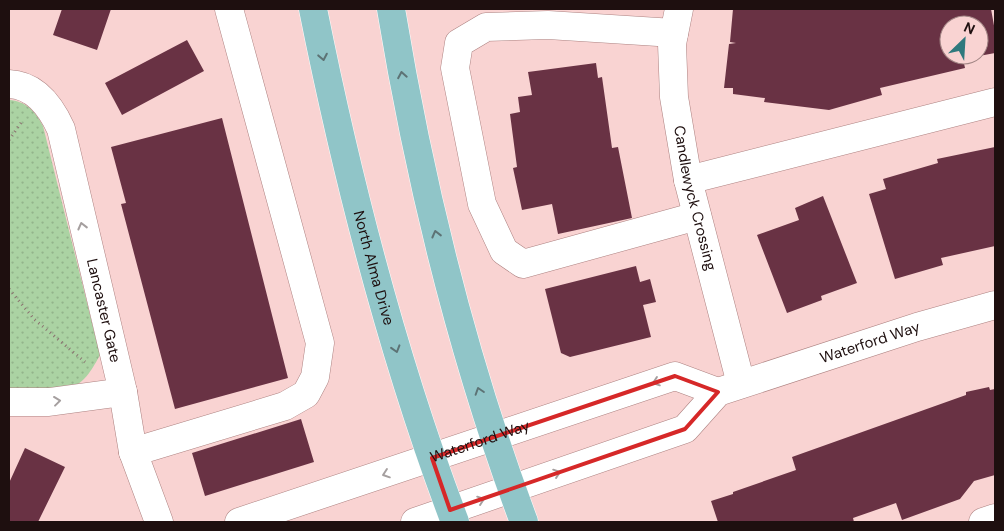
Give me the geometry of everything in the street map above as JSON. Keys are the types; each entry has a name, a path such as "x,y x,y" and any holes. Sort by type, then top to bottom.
{"main road":[{"name":"North Alma Drive","path":"313,9 332,104 380,294 452,516"},
{"path":"391,9 425,193 448,285 494,437 524,522"}],"street":[{"path":"133,452 285,406 306,394 315,377 320,343 229,9"},
{"path":"677,21 486,27 459,43 455,68 482,204 504,251 523,264 697,216"},
{"name":"Candlewyck Crossing","path":"677,21 672,44 674,97 688,180 697,216 730,388"},
{"path":"9,84 29,90 35,108"},
{"path":"688,180 995,102"},
{"name":"Lancaster Gate","path":"35,108 54,114 61,129 123,392 133,452 159,522"},
{"name":"Waterford Way","path":"239,522 675,376 730,388 917,327 995,305"},
{"path":"415,522 452,516 511,489 685,429 730,388"},
{"path":"9,402 49,402 123,392"},
{"path":"983,522 995,518"}],"path":[{"path":"9,140 35,108"},
{"path":"9,289 34,319 85,362"},
{"path":"79,370 88,355"}],"highlighted area":[{"path":"675,376 718,392 685,429 450,510 432,458"}],"green space":[{"path":"9,100 20,102 29,108 43,126 100,355 92,369 81,382 66,389 9,389"}],"building":[{"path":"62,9 111,9 97,50 53,35"},
{"path":"733,9 991,9 995,31 995,53 989,54 989,15 939,15 939,65 964,65 965,68 880,88 882,95 829,110 764,102 765,98 733,94 733,88 724,88 729,44 736,43 730,42"},
{"path":"187,40 204,71 122,115 105,83"},
{"path":"596,63 598,78 602,77 612,148 618,147 632,218 558,234 552,204 522,210 513,168 517,167 510,114 520,112 518,97 532,95 528,72"},
{"path":"222,118 288,378 175,409 121,204 126,203 111,147"},
{"path":"995,147 995,246 941,258 943,265 895,279 869,194 886,189 883,179 938,163 937,159"},
{"path":"823,196 857,283 821,296 822,300 787,313 757,235 799,220 795,208"},
{"path":"636,266 640,282 650,279 656,302 643,305 651,337 570,357 561,353 545,289"},
{"path":"989,387 990,390 995,389 995,475 974,481 960,499 902,520 896,503 853,518 854,522 718,522 711,501 796,470 792,457 966,395 966,392"},
{"path":"301,419 314,462 205,496 192,453"},
{"path":"25,448 65,467 38,522 9,522 9,483"}]}
